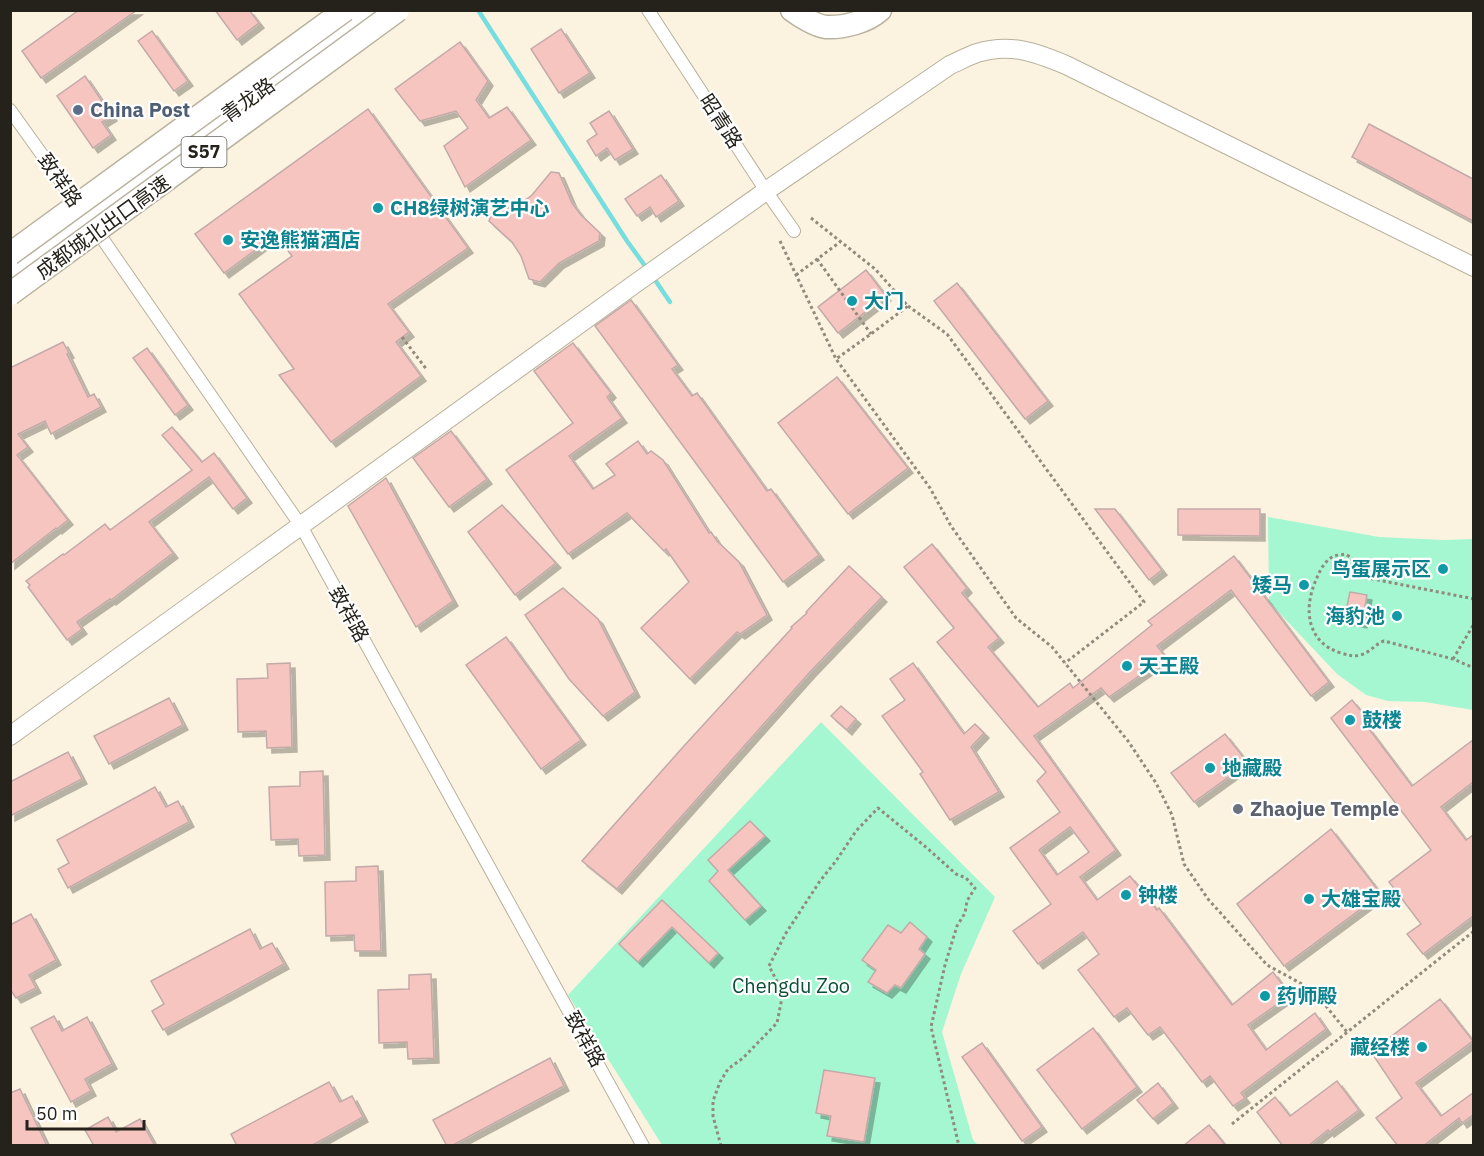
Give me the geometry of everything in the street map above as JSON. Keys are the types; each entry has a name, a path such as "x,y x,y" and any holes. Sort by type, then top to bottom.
{"highway":[{"name":"成都城北出口高速","path":"10,254 345,10"},
{"name":"成都城北出口高速","path":"10,294 398,10"},
{"path":"792,10 824,27 848,26 874,16 880,10"}],"street":[{"name":"青龙路","path":"10,274 370,10"},
{"name":"昭青路","path":"648,10 794,231"},
{"path":"10,736 766,191 950,65 977,53 1007,48 1036,53 1066,65 1473,267"},
{"name":"致祥路","path":"10,110 301,526 644,1146"}],"path":[{"path":"811,218 875,269 908,306 947,334 1144,602 1065,663"},
{"path":"780,241 836,359 930,488 951,526 1016,618 1052,646 1128,741 1156,783 1172,816 1184,864 1208,899 1267,964 1312,990 1347,1032"},
{"path":"796,276 840,242"},
{"path":"818,259 871,334"},
{"path":"836,359 908,306"},
{"path":"402,338 427,370"},
{"path":"1473,599 1363,577 1353,558 1346,554 1332,557 1323,566 1310,593 1308,615 1314,633 1331,650 1351,656 1362,655 1372,650 1378,643 1384,642 1453,659 1473,668"},
{"path":"1453,659 1473,624"},
{"path":"721,1146 713,1116 713,1101 720,1082 728,1069 743,1058 777,1023 783,993 769,966 786,933 820,881 856,831 878,808 956,874 966,878 975,888 957,926 945,965 931,1027 959,1146"},
{"path":"1232,1124 1473,931"}],"green space":[{"path":"1268,517 1379,537 1473,539 1473,710 1425,702 1388,701 1366,695 1337,674 1269,602"},
{"name":"Chengdu Zoo","path":"821,722 995,897 961,974 942,1032 973,1140 978,1145 662,1145 568,995"}],"building":[{"path":"79,10 137,10 41,78 22,51"},
{"path":"215,10 249,10 259,23 237,40"},
{"path":"561,29 590,73 559,93 531,49"},
{"path":"152,31 188,81 174,91 138,41"},
{"path":"460,42 488,81 476,100 489,118 507,107 531,140 465,187 444,146 468,128 456,111 420,121 395,89"},
{"path":"85,76 112,116 102,122 111,135 93,148 57,96"},
{"path":"368,109 468,248 388,304 409,332 396,342 421,376 331,442 279,375 294,369 239,294 292,256 276,235 224,273 195,234"},
{"path":"609,111 633,149 615,160 607,148 596,156 587,141 597,134 590,123"},
{"path":"1369,124 1473,179 1473,221 1352,157"},
{"path":"551,172 559,173 572,203 600,233 599,241 559,263 540,282 529,279 521,256 512,242 489,221 492,212 520,204 532,195"},
{"path":"661,175 679,201 656,217 650,207 637,216 625,199"},
{"name":"大门","path":"866,270 886,296 838,333 818,307"},
{"path":"957,283 1048,401 1025,419 934,301"},
{"path":"631,300 678,365 672,369 692,396 697,393 767,491 771,489 819,555 783,582 595,326"},
{"path":"63,342 88,397 94,394 101,407 51,434 45,421 18,434 28,447 17,455 68,520 10,564 10,368"},
{"path":"573,343 611,393 607,397 622,418 569,456 593,489 615,475 606,464 638,441 647,454 651,451 663,460 709,533 711,532 739,562 767,615 740,634 737,632 690,679 641,628 689,582 666,549 664,551 627,513 568,554 506,470 573,423 534,371"},
{"path":"147,348 188,405 175,415 133,358"},
{"path":"837,377 908,468 848,514 778,423"},
{"path":"172,427 202,462 214,453 247,498 233,509 209,477 149,522 173,553 111,600 77,622 82,629 67,640 26,581 105,524 110,530 192,470 162,435"},
{"path":"451,431 487,479 449,507 413,458"},
{"path":"386,478 453,601 416,627 348,506"},
{"path":"502,505 556,563 515,595 468,532"},
{"path":"1095,509 1115,509 1162,570 1149,580"},
{"path":"1178,509 1260,509 1260,536 1178,535"},
{"path":"932,544 967,588 962,593 999,638 988,647 1038,707 1070,683 1073,688 1152,625 1148,621 1234,556 1329,682 1311,696 1231,590 1157,646 1166,657 1109,697 1101,688 1034,736 1116,850 1080,877 1097,900 1130,876 1157,910 1159,908 1232,1005 1273,972 1290,995 1248,1025 1266,1050 1315,1013 1326,1029 1241,1093 1245,1098 1233,1106 1210,1076 1202,1082 1160,1027 1148,1035 1127,1008 1114,1017 1078,970 1099,954 1083,932 1038,964 1013,931 1051,904 1010,848 1060,812 1037,781 1046,772 937,642 954,628 904,567","holes":["1070,827 1089,852 1057,875 1039,850"]},
{"path":"849,566 882,597 810,672 617,889 582,861 791,627 807,613"},
{"path":"563,588 598,619 635,692 603,716 569,679 525,615"},
{"path":"1350,592 1367,595 1362,623 1344,620"},
{"path":"506,637 581,740 541,769 466,665"},
{"path":"290,663 292,747 267,748 266,731 238,732 237,679 268,678 267,664"},
{"path":"913,663 964,734 975,724 984,733 971,747 999,792 950,820 920,774 923,772 882,716 905,700 890,679"},
{"path":"169,698 183,725 109,764 94,736"},
{"path":"1352,700 1370,722 1366,725 1412,786 1473,740 1473,782 1441,807 1466,840 1473,835 1473,916 1423,954 1407,934 1421,924 1389,882 1431,850 1331,718"},
{"path":"841,706 856,719 847,730 831,716"},
{"name":"地藏殿","path":"1225,734 1248,763 1194,802 1171,773"},
{"path":"68,752 82,779 10,816 10,782"},
{"path":"323,771 325,855 299,856 298,839 271,840 269,787 300,786 300,772"},
{"path":"155,787 166,807 178,801 189,822 68,888 58,869 69,863 57,840"},
{"path":"750,821 765,836 728,870 761,906 745,920 709,881 718,871 708,860"},
{"name":"大雄宝殿","path":"1331,829 1381,894 1284,966 1237,904"},
{"path":"378,866 381,951 355,951 354,935 326,936 325,882 356,881 356,867"},
{"path":"662,900 718,953 709,963 672,927 638,962 619,944"},
{"path":"31,914 56,960 29,975 36,988 16,998 10,989 10,925"},
{"path":"910,922 927,937 919,949 925,954 901,988 895,985 887,993 868,982 876,970 862,960 888,925 901,933"},
{"path":"250,929 260,949 272,943 284,964 163,1030 152,1011 164,1004 151,981"},
{"path":"431,974 434,1058 408,1059 407,1042 379,1043 378,990 409,989 409,975"},
{"name":"藏经楼","path":"1440,999 1473,1041 1416,1083 1441,1116 1473,1093 1473,1115 1462,1123 1459,1118 1423,1146 1398,1146 1376,1118 1402,1098 1371,1052"},
{"path":"54,1016 62,1031 87,1017 112,1064 85,1079 91,1091 71,1102 31,1028"},
{"path":"1093,1028 1137,1087 1082,1129 1037,1070"},
{"path":"982,1043 1042,1127 1022,1141 962,1057"},
{"path":"550,1058 564,1086 451,1146 447,1146 433,1120"},
{"path":"824,1070 875,1078 864,1142 827,1136 831,1116 816,1113"},
{"path":"1337,1081 1359,1110 1308,1146 1283,1146 1257,1112 1275,1097 1290,1116"},
{"path":"329,1082 340,1102 352,1096 363,1117 311,1146 237,1146 231,1134"},
{"path":"1158,1083 1173,1103 1153,1119 1137,1100"},
{"path":"20,1089 47,1146 10,1146 10,1093"},
{"path":"108,1117 116,1132 140,1119 155,1146 91,1146 93,1144 85,1130"},
{"path":"1209,1125 1226,1146 1183,1146"}],"waterway":[{"path":"478,10 648,270"},
{"path":"653,277 670,302"}],"place":[{"name":"China Post","path":"78,110"},
{"name":"CH8绿树演艺中心","path":"378,208"},
{"name":"安逸熊猫酒店","path":"228,240"},
{"name":"大门","path":"852,301"},
{"name":"鸟蛋展示区","path":"1443,569"},
{"name":"矮马","path":"1304,585"},
{"name":"海豹池","path":"1397,616"},
{"name":"天王殿","path":"1127,666"},
{"name":"鼓楼","path":"1350,720"},
{"name":"地藏殿","path":"1210,768"},
{"name":"Zhaojue Temple","path":"1238,809"},
{"name":"钟楼","path":"1126,895"},
{"name":"大雄宝殿","path":"1309,899"},
{"name":"药师殿","path":"1265,996"},
{"name":"藏经楼","path":"1422,1047"}]}
